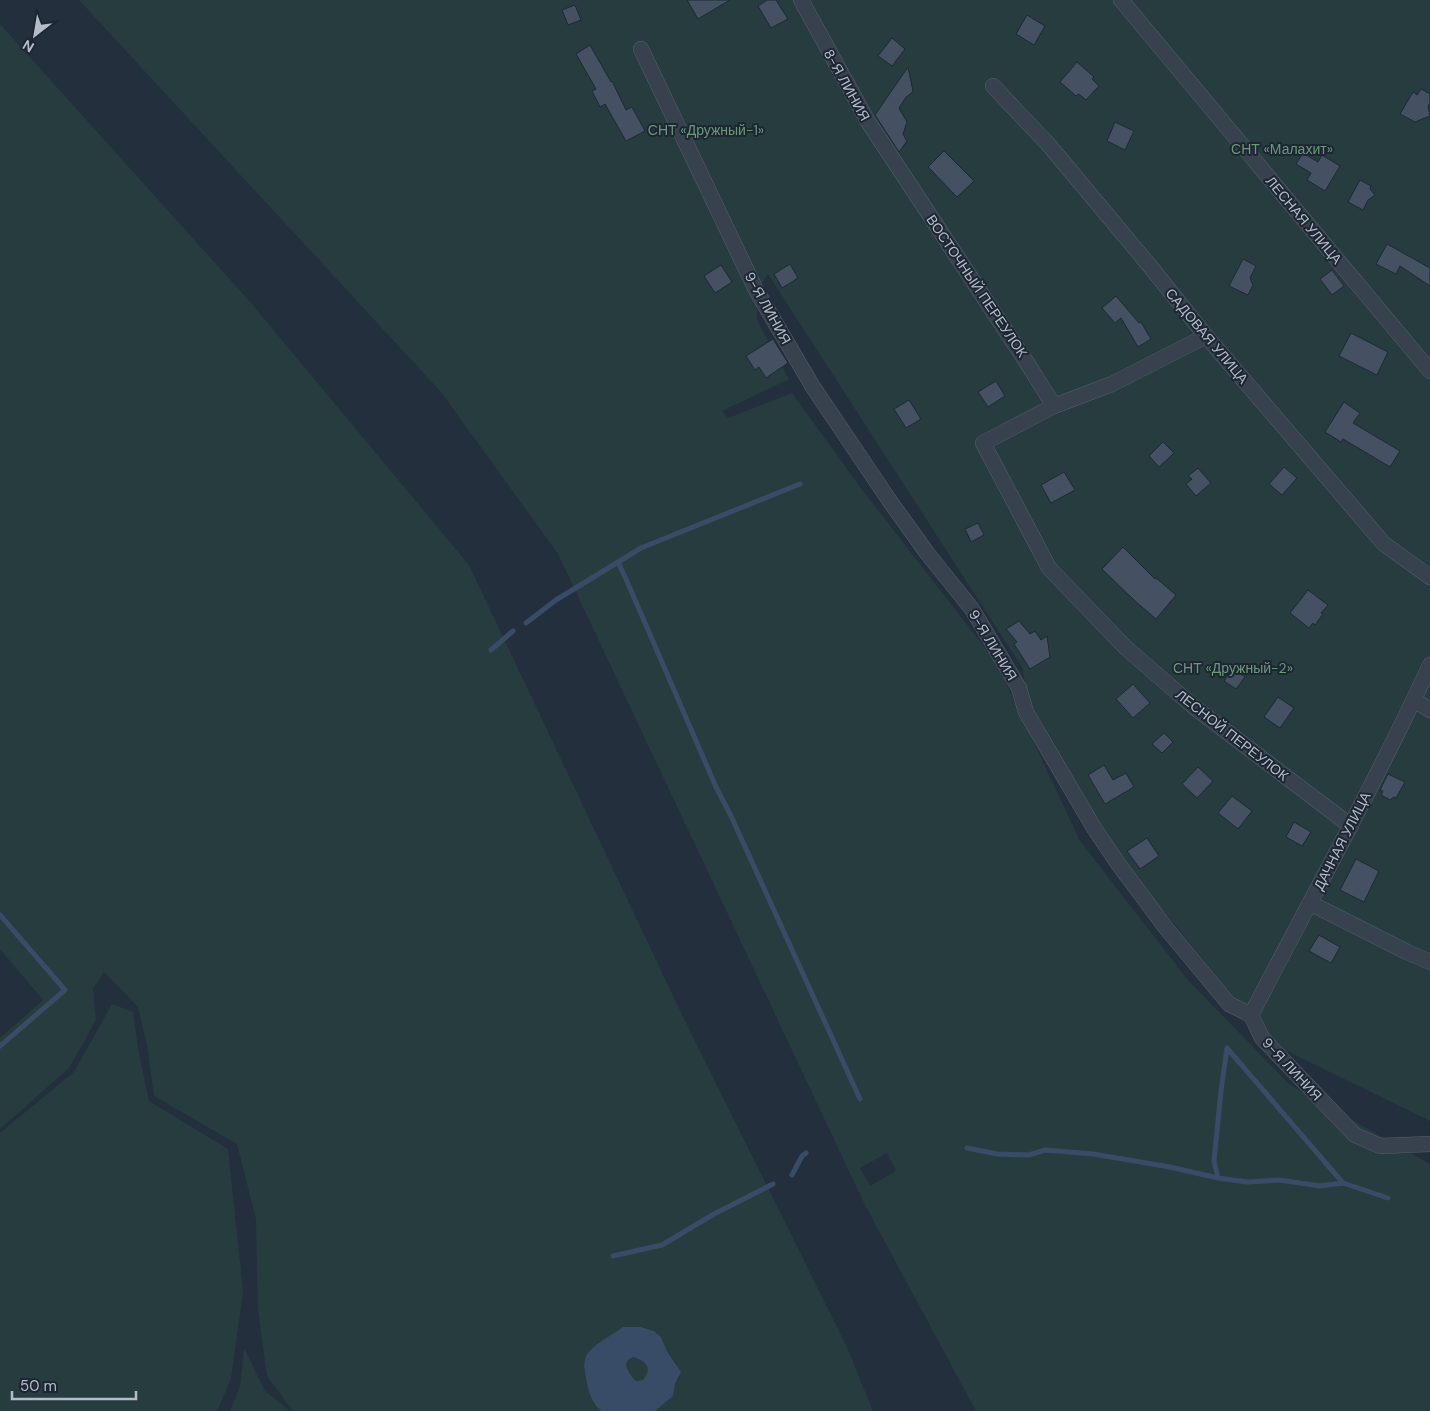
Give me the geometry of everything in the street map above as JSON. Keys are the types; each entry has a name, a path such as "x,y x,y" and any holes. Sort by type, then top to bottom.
{"street":[{"name":"8-Я ЛИНИЯ","path":"801,0 867,120 898,167"},
{"name":"ЛЕСНАЯ УЛИЦА","path":"1121,0 1430,371"},
{"name":"9-Я ЛИНИЯ","path":"641,49 756,290 813,387 889,500 927,553 972,609 1019,688 1026,712 1094,828 1119,865 1166,928 1229,1004 1251,1016 1262,1038 1355,1135 1380,1146 1430,1144"},
{"name":"САДОВАЯ УЛИЦА","path":"993,86 1048,144 1206,336 1384,544 1430,577"},
{"name":"ВОСТОЧНЫЙ ПЕРЕУЛОК","path":"898,167 1024,357 1054,406"},
{"path":"1054,406 1112,384 1206,336"},
{"name":"ЛЕСНОЙ ПЕРЕУЛОК","path":"1054,406 983,443 1049,568 1125,647 1194,707 1351,826"},
{"name":"ДАЧНАЯ УЛИЦА","path":"1251,1016 1351,826 1430,665"},
{"path":"1414,700 1430,710"},
{"path":"1310,903 1430,962"}],"green space":[{"path":"79,0 1430,0 1430,572 1387,539 1206,324 1384,544 1430,577 1430,1121 1283,1049 1233,996 1144,887 1123,876 1029,714 1023,669 768,274 757,290 757,320 789,379 722,411 728,418 792,393 860,487 996,662 1080,841 1188,980 1290,1085 1430,1164 1430,1411 976,1411 865,1205 558,554 441,392","holes":["887,1153 896,1171 870,1186 860,1168"]},
{"path":"0,24 252,304 469,565 684,1019 846,1345 873,1411 655,1411 673,1396 675,1384 680,1377 676,1363 667,1351 661,1337 654,1331 641,1327 623,1327 610,1337 584,1368 591,1396 601,1411 293,1411 267,1376 258,1309 256,1219 237,1144 154,1096 148,1050 138,1007 104,972 93,989 96,1020 69,1068 0,1129 0,1038 43,1000 0,949"},
{"path":"112,1004 133,1012 139,1054 149,1101 228,1149 243,1291 231,1379 216,1411 0,1411 0,1133 74,1072"},
{"path":"244,1348 265,1391 290,1411 230,1411 240,1387"},
{"path":"633,1357 647,1366 646,1376 643,1380 636,1381 628,1370 626,1365 628,1360"}],"water":[{"path":"623,1327 641,1327 654,1331 661,1337 667,1351 681,1372 675,1384 673,1396 655,1411 601,1411 592,1399 584,1369 587,1355 595,1346","holes":["633,1357 645,1363 648,1369 643,1380 636,1381 626,1365 628,1360"]}],"building":[{"path":"687,0 730,0 698,19"},
{"path":"767,0 776,0 788,19 771,28 758,6"},
{"path":"575,5 581,20 568,25 562,10"},
{"path":"1027,15 1045,26 1034,45 1016,34"},
{"path":"892,38 905,49 892,66 878,56"},
{"path":"590,45 612,81 626,110 632,107 645,131 626,141 605,104 600,107 592,91 596,89 576,54"},
{"path":"1077,62 1094,77 1092,79 1099,86 1086,100 1079,94 1076,96 1060,82"},
{"path":"908,67 913,91 906,97 899,108 907,122 903,134 907,141 899,152 875,115"},
{"path":"1421,89 1430,94 1428,106 1430,116 1415,122 1400,114 1413,92 1417,95"},
{"path":"1115,122 1134,131 1125,150 1107,141"},
{"path":"944,151 974,181 957,197 928,167"},
{"path":"1303,153 1318,162 1322,155 1340,166 1325,191 1307,180 1311,173 1296,164"},
{"path":"1360,180 1371,186 1370,189 1375,195 1368,200 1363,210 1348,202"},
{"path":"1387,244 1430,268 1430,286 1400,266 1396,274 1376,264"},
{"path":"1243,259 1256,266 1250,278 1253,285 1248,295 1229,286"},
{"path":"790,264 798,278 782,288 774,274"},
{"path":"721,265 732,282 715,293 704,276"},
{"path":"1332,270 1344,286 1332,295 1320,279"},
{"path":"1116,296 1139,323 1141,322 1151,339 1138,347 1121,318 1115,323 1102,308"},
{"path":"1351,333 1388,352 1377,375 1339,356"},
{"path":"773,339 788,363 766,378 759,367 755,370 746,356"},
{"path":"996,381 1005,396 988,407 978,392"},
{"path":"909,400 921,419 906,428 894,409"},
{"path":"1344,402 1360,413 1353,423 1400,451 1390,467 1343,439 1341,442 1325,432"},
{"path":"1163,442 1174,453 1159,467 1149,456"},
{"path":"1284,467 1297,478 1282,495 1269,484"},
{"path":"1198,468 1211,483 1196,496 1186,484 1192,479 1188,476"},
{"path":"1064,472 1075,490 1051,503 1041,485"},
{"path":"978,523 984,535 971,542 965,529"},
{"path":"1123,547 1155,579 1176,595 1156,619 1102,569"},
{"path":"1308,590 1328,605 1321,613 1323,614 1315,625 1313,623 1309,628 1290,613"},
{"path":"1019,621 1030,634 1035,631 1041,640 1047,636 1050,657 1030,669 1014,644 1017,642 1006,629"},
{"path":"1233,668 1245,677 1236,689 1224,681"},
{"path":"1133,684 1150,703 1133,718 1116,699"},
{"path":"1278,697 1294,708 1280,728 1264,717"},
{"path":"1164,733 1173,742 1162,753 1152,744"},
{"path":"1104,765 1113,780 1126,773 1134,787 1105,804 1088,775"},
{"path":"1198,767 1213,781 1197,798 1182,784"},
{"path":"1388,774 1405,782 1396,798 1394,797 1390,800 1381,795 1383,791 1380,790"},
{"path":"1232,796 1252,811 1238,829 1218,813"},
{"path":"1294,822 1311,832 1302,846 1286,837"},
{"path":"1147,838 1159,856 1140,869 1127,851"},
{"path":"1356,859 1379,871 1364,902 1340,890"},
{"path":"1319,935 1340,947 1331,963 1309,951"}],"waterway":[{"path":"526,623 556,600 641,548 800,484"},
{"path":"618,562 716,787 860,1099"},
{"path":"491,650 513,631"},
{"path":"0,915 65,990 0,1046"},
{"path":"1218,1178 1214,1161 1227,1048 1343,1183"},
{"path":"967,1148 997,1154 1029,1155 1045,1150 1093,1154 1247,1182 1279,1180 1320,1186 1343,1183 1388,1198"},
{"path":"792,1175 802,1156 806,1153"},
{"path":"613,1256 662,1245 714,1214 773,1184"}],"park label":[{"name":"СНТ «Дружный-1»","path":"706,130"},
{"name":"СНТ «Малахит»","path":"1282,149"},
{"name":"СНТ «Дружный-2»","path":"1233,668"}]}
